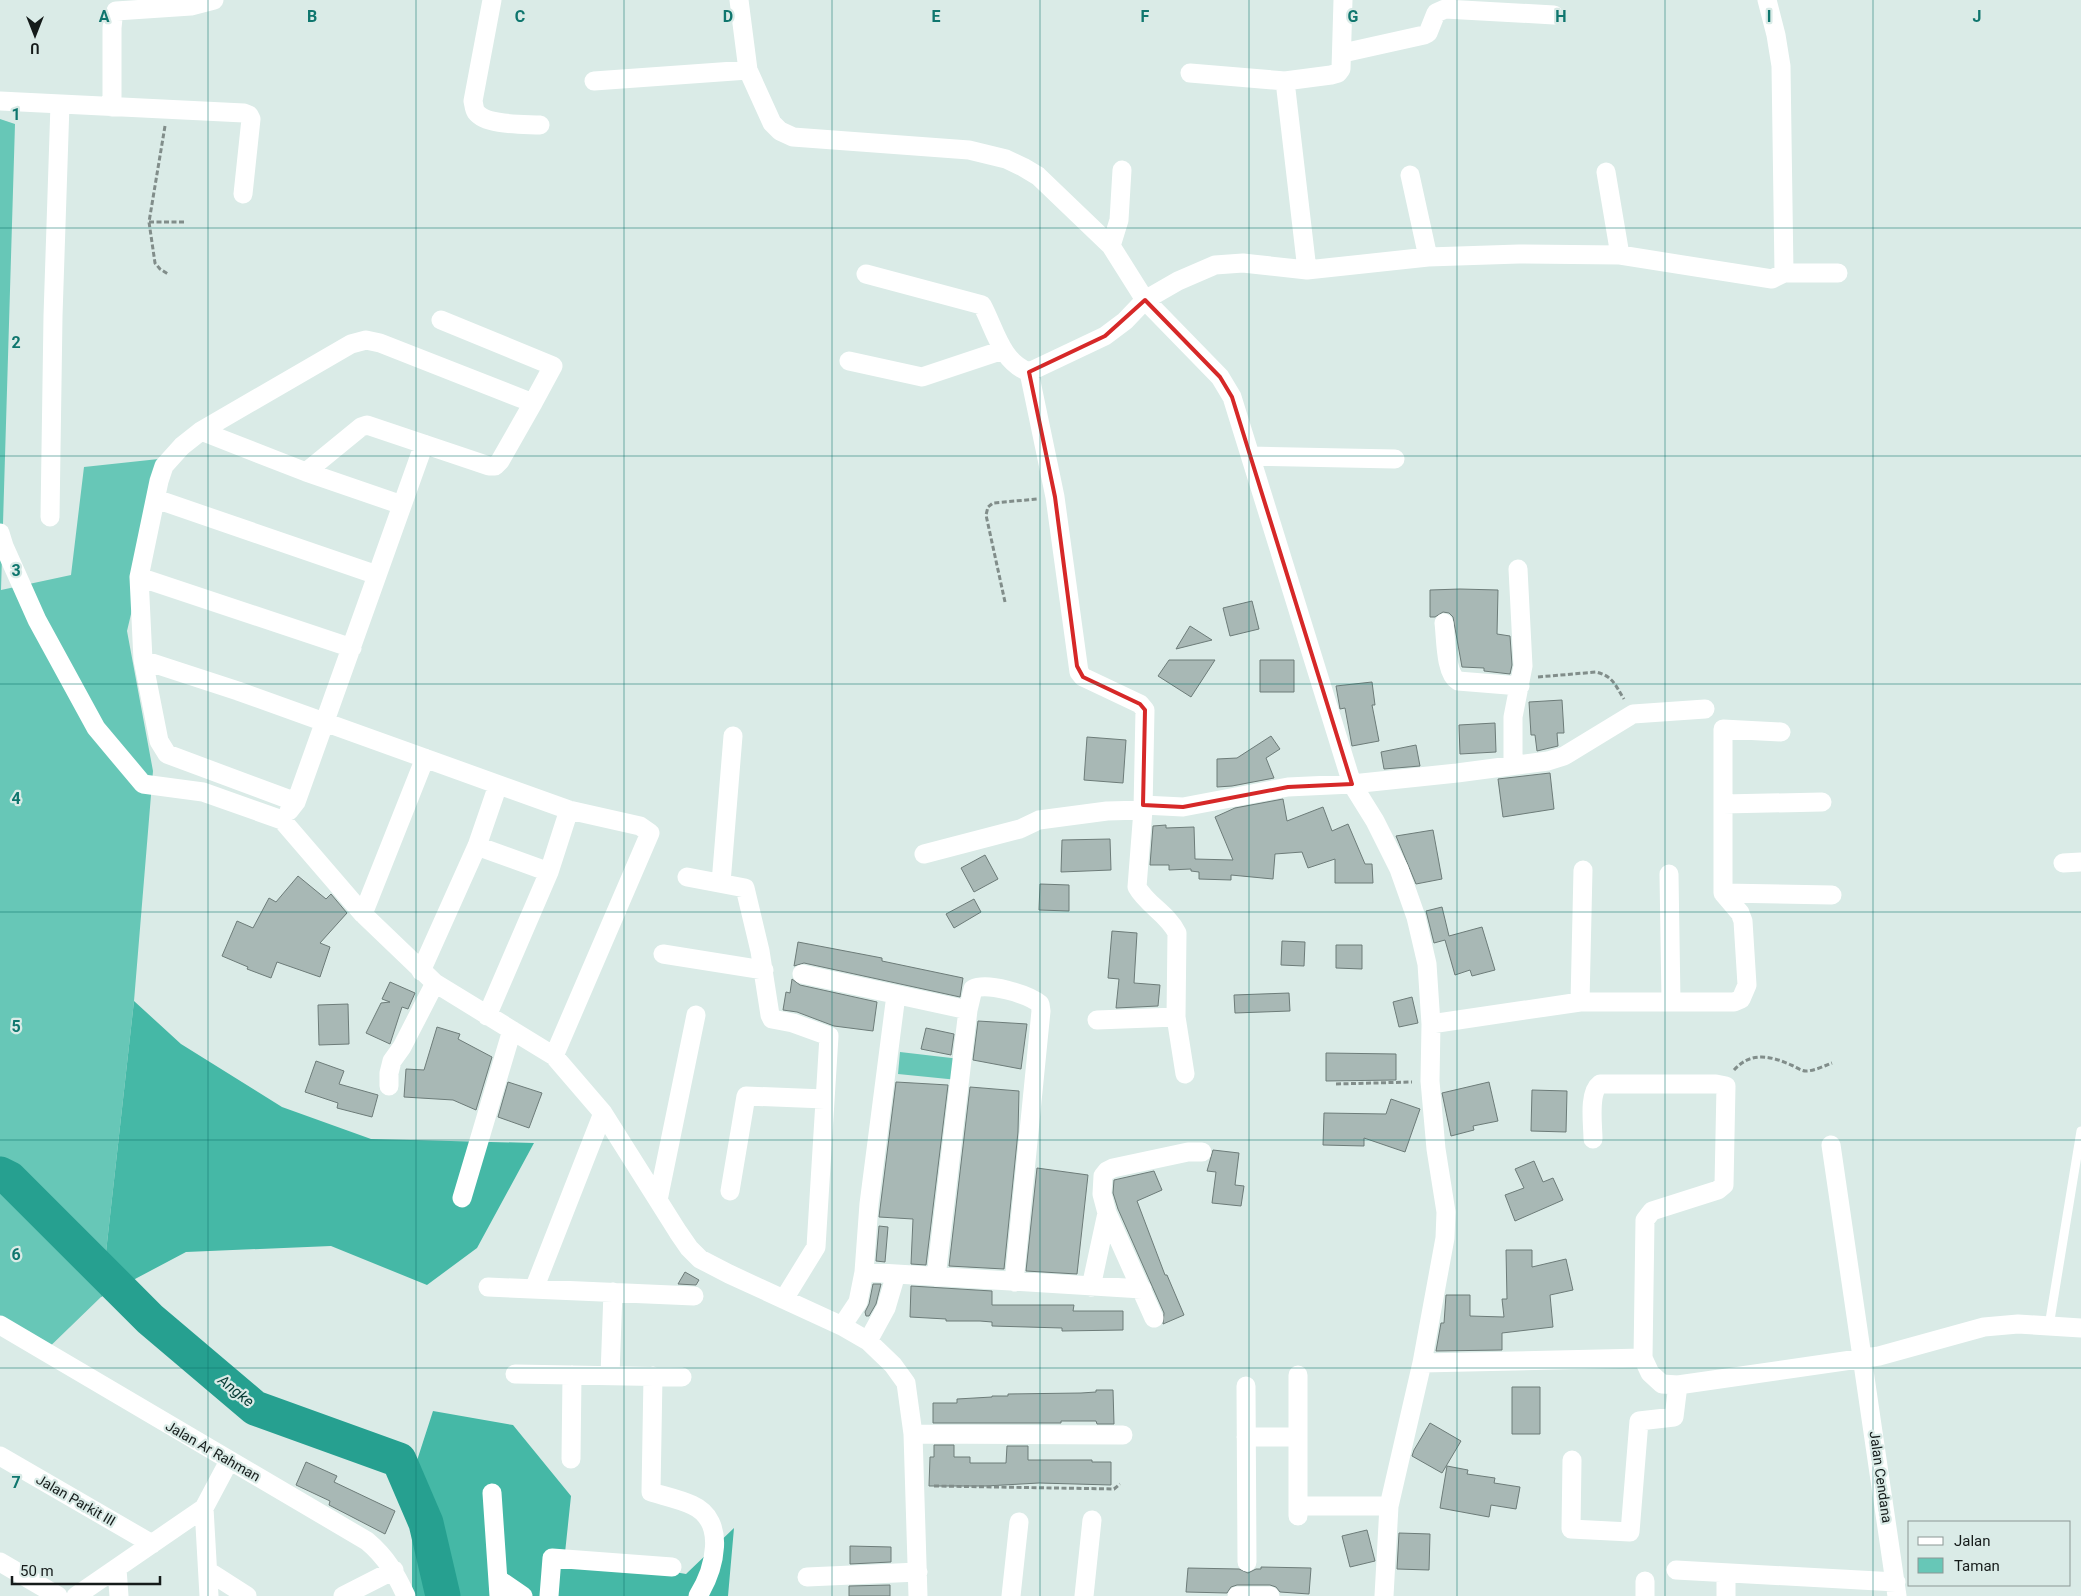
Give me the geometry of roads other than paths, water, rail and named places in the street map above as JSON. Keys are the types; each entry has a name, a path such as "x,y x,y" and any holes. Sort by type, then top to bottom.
{"street":[{"path":"112,107 112,28 116,11 191,6 214,0"},
{"path":"492,0 473,101 475,110 480,116 494,122 540,126"},
{"path":"740,0 748,70 772,122 780,131 793,136 969,150 1006,159 1023,166 1038,176 1111,246 1145,300 1220,377 1232,397 1352,784 1375,821 1399,869 1416,917 1427,964 1431,1024 1430,1081 1436,1149 1446,1212 1445,1238 1422,1363 1389,1506 1384,1596"},
{"path":"1190,73 1285,81 1338,73 1341,69 1343,53 1343,0"},
{"path":"1766,0 1776,34 1781,66 1784,273"},
{"path":"1343,53 1424,35 1428,33 1436,13 1445,9 1554,15"},
{"path":"594,81 748,70"},
{"path":"1285,81 1307,270"},
{"path":"0,101 168,111 244,113 249,115 251,119 244,194"},
{"path":"50,517 53,316 60,104"},
{"path":"1111,246 1119,220 1122,170"},
{"path":"1606,172 1620,255"},
{"path":"1410,175 1428,257"},
{"path":"866,274 982,305 1003,350 1021,369 1029,372 1105,336 1125,321 1145,300 1178,280 1215,265 1243,263 1307,270 1428,257 1519,254 1620,255 1772,279 1784,273 1838,273"},
{"path":"306,472 361,426 367,425 489,466 495,466 500,461 553,366 441,320"},
{"path":"296,802 168,754 164,751 159,741 143,660 140,577 164,466 182,446 201,431 351,344 366,340 533,403"},
{"path":"849,361 922,377 1003,350"},
{"path":"1029,372 1055,497 1079,672 1083,677 1140,704 1145,710 1143,808 1137,887 1141,894 1174,925 1177,933 1176,1017 1185,1074"},
{"path":"201,431 306,472 402,505"},
{"path":"282,820 296,802 424,444"},
{"path":"1251,456 1395,459"},
{"path":"156,499 377,575"},
{"path":"0,533 37,620 96,728 136,778 143,784 203,792 282,820 363,914 428,977 487,1016 554,1056 603,1113 689,1248 700,1259 868,1340 893,1365 906,1383 913,1434 918,1596"},
{"path":"1513,764 1513,717 1521,682 1518,569"},
{"path":"140,577 352,648"},
{"path":"1444,623 1450,670 1453,678 1458,681 1521,682"},
{"path":"143,660 326,722 569,810 640,826 650,833 554,1056"},
{"path":"924,854 1020,829 1039,820 1107,811 1183,807 1288,787 1352,784 1457,773 1548,760 1564,756 1634,714 1704,709"},
{"path":"1431,1024 1580,1002 1734,1002 1741,999 1745,994 1747,985 1746,937 1740,913 1723,893 1723,729 1782,732"},
{"path":"721,883 733,736"},
{"path":"363,914 425,758"},
{"path":"389,1086 389,1073 392,1061 402,1047 498,785"},
{"path":"1723,804 1822,802"},
{"path":"487,1016 549,872 569,810"},
{"path":"477,846 549,872"},
{"path":"1580,1002 1583,870"},
{"path":"1669,874 1671,1002"},
{"path":"687,876 745,888 764,970 768,994 768,1011 772,1019 793,1023 829,1036 816,1247 784,1299"},
{"path":"1723,893 1832,895"},
{"path":"663,954 764,970"},
{"path":"802,974 968,1010"},
{"path":"936,1277 968,1010 973,989 979,986 996,988 1034,999 1040,1004 1040,1021 1014,1282"},
{"path":"842,1326 858,1302 864,1272 870,1195 896,995"},
{"path":"658,1200 696,1015"},
{"path":"1097,1020 1176,1017"},
{"path":"462,1198 512,1030"},
{"path":"1593,1140 1593,1095 1595,1088 1600,1084 1724,1085 1727,1090 1724,1185 1718,1190 1652,1210 1645,1220 1643,1358 1650,1373 1662,1384 1678,1385 1864,1359 1984,1327 2018,1324 2081,1328"},
{"path":"730,1191 746,1096 825,1099"},
{"path":"534,1289 603,1113"},
{"name":"Jalan Cendana","path":"1831,1145 1864,1359 1896,1589"},
{"path":"1154,1318 1107,1213 1101,1183 1107,1171 1179,1154 1202,1152"},
{"path":"1091,1287 1107,1213"},
{"path":"864,1272 1142,1289"},
{"path":"868,1340 886,1308 896,1274"},
{"path":"488,1287 694,1296"},
{"path":"610,1375 613,1292"},
{"name":"Jalan Ar Rahman","path":"0,1325 358,1535 380,1552 394,1570 406,1596"},
{"path":"1422,1363 1643,1358"},
{"path":"515,1374 682,1377"},
{"path":"571,1459 572,1375"},
{"path":"1298,1375 1298,1511 1389,1506"},
{"path":"653,1376 651,1492 693,1505 710,1519 716,1544 708,1580 698,1596"},
{"path":"1572,1460 1571,1530 1630,1532 1639,1421 1674,1417 1678,1385"},
{"path":"1246,1386 1246,1562"},
{"path":"913,1434 1123,1435"},
{"path":"1246,1437 1298,1437"},
{"name":"Jalan Parkit III","path":"0,1456 152,1544"},
{"path":"76,1596 117,1572 152,1544 204,1508 229,1461"},
{"path":"492,1493 498,1588 523,1596"},
{"path":"204,1508 209,1596"},
{"path":"1084,1596 1092,1520"},
{"path":"1011,1596 1019,1522"},
{"path":"549,1596 552,1558 672,1567"},
{"path":"0,1562 58,1596"},
{"path":"343,1596 394,1570"},
{"path":"1676,1570 1726,1572 1896,1589"},
{"path":"208,1571 247,1596"},
{"path":"117,1572 119,1596"},
{"path":"807,1577 918,1572"},
{"path":"1726,1572 1726,1596"},
{"path":"1237,1596 1270,1596"}],"lane":[{"path":"2049,1326 2081,1131"}],"waterway":[{"name":"Angke","path":"0,1174 10,1179 150,1319 255,1408 399,1460 426,1523 443,1596"}]}
